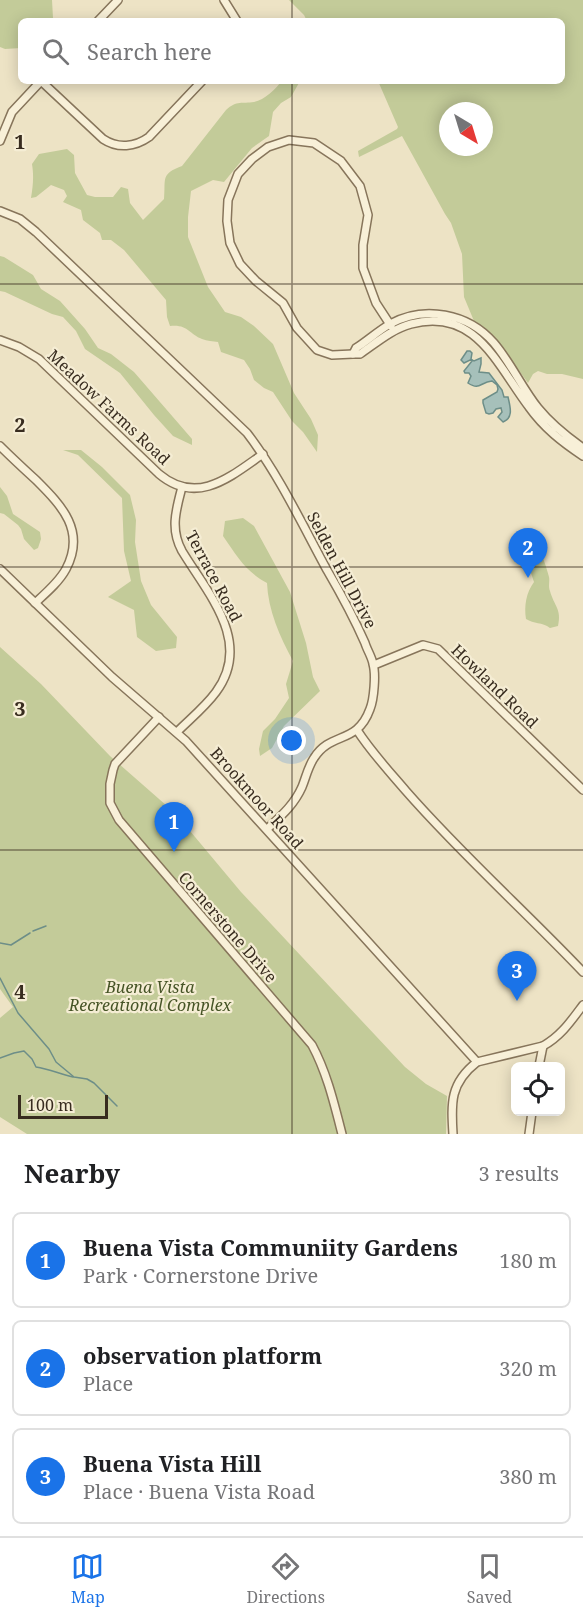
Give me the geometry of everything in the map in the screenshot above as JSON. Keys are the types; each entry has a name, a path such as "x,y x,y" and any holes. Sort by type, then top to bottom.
{"street":[{"path":"101,18 118,0"},
{"path":"224,0 235,18"},
{"path":"0,141 12,112 38,84"},
{"path":"44,84 103,139 112,144 128,146 147,138 199,84"},
{"path":"392,328 376,303 363,268 363,245 368,215 360,186 341,161 314,143 289,140 267,147 238,174 228,200 227,221 230,243 240,264 283,303 297,328 317,350 332,355 360,354 408,317 435,313 447,315 476,327 494,344 537,407 561,432 583,448"},
{"name":"Selden Hill Drive","path":"0,211 20,219 36,232 239,425 263,454 354,618 374,665 372,704 357,730"},
{"path":"392,328 434,321 452,324 475,335 491,352 542,424 564,444 583,456"},
{"name":"Meadow Farms Road","path":"0,340 26,350 39,359 159,474 171,483 182,487"},
{"path":"0,446 57,501 66,513 71,528 72,549 66,568 55,584 35,603"},
{"path":"182,487 197,488 217,484 263,454"},
{"name":"Terrace Road","path":"177,732 209,701 221,685 230,661 231,647 228,631 220,613 177,540 174,523 182,487"},
{"name":"Brookmoor Road","path":"0,569 112,677 177,732 477,1062"},
{"name":"Howland Road","path":"374,665 423,645 438,649 583,790"},
{"name":"Cornerstone Drive","path":"159,717 116,764 110,790 112,808 119,820 312,1045 331,1088 342,1134"},
{"path":"267,829 293,804 311,762 321,749 328,743 357,730 368,746 439,828 583,972"},
{"path":"453,1134 452,1103 455,1088 464,1074 477,1062 543,1046 560,1034 583,1005"},
{"path":"541,1062 543,1046"},
{"path":"529,1134 531,1116"}],"green space":[{"path":"0,0 52,0 53,18 18,18 18,48 0,47"},
{"path":"289,0 583,0 583,379 538,371 533,374 528,383 493,335 474,321 464,297 462,254 451,223 402,136 359,157 358,151 398,127 379,84 565,84 565,18 306,18"},
{"path":"279,84 298,84 291,97 273,112 269,136 252,148 224,182 213,180 191,191 188,237 208,287 225,312 241,317 273,344 294,393 311,419 318,435 317,452 292,421 273,392 254,380 244,360 221,352 218,342 202,339 181,326 170,326 166,300 124,250 111,240 102,240 100,233 83,220 81,210 63,202 67,196 64,190 51,185 36,197 31,198 32,164 39,154 67,149 74,155 75,173 87,195 113,197 121,187 128,189 130,203 143,220 164,199 167,175 182,166 226,110 237,104 262,99"},
{"path":"0,256 33,275 41,289 60,301 85,329 98,348 111,354 134,372 192,439 192,445 173,436 120,373 85,349 76,331 63,317 0,291"},
{"path":"63,450 81,450 130,495 136,520 135,542 141,581 151,605 177,637 176,648 156,651 137,637 134,610 108,597 131,581 124,551 122,498 78,455"},
{"path":"0,487 7,496 13,514 40,532 41,539 38,548 34,550 24,539 18,525 0,513"},
{"path":"243,518 254,526 290,592 306,643 313,677 320,691 284,726 272,748 260,756 259,749 263,731 275,719 289,698 286,684 293,661 276,623 267,583 247,568 223,536 225,521"},
{"path":"524,532 534,543 545,564 549,577 549,589 558,611 558,626 550,628 526,619 526,600 534,582 530,570 522,569 521,564 520,550"},
{"name":"Buena Vista Recreational Complex","path":"0,647 41,684 110,756 175,813 241,892 405,1067 426,1084 447,1096 446,1134 27,1134 0,1117 0,1018 13,1007 0,989"}],"water":[{"path":"467,351 472,353 471,359 474,361 481,358 479,372 489,373 502,390 504,397 508,397 509,418 503,422 498,417 502,412 501,408 489,414 486,413 483,403 483,400 497,392 497,385 492,381 478,386 468,383 471,376 464,371 472,361 464,363 461,360"}],"waterway":[{"path":"33,931 46,926"},
{"path":"0,943 11,945 30,933"},
{"path":"0,978 18,1013 49,1049 56,1062 74,1077 87,1079 94,1083 117,1106"},
{"path":"0,1058 24,1051 36,1067 73,1077"}],"place":[{"name":"observation platform","path":"528,578"},
{"name":"Buena Vista Communiity Gardens","path":"174,852"},
{"name":"Buena Vista Hill","path":"517,1001"}]}
